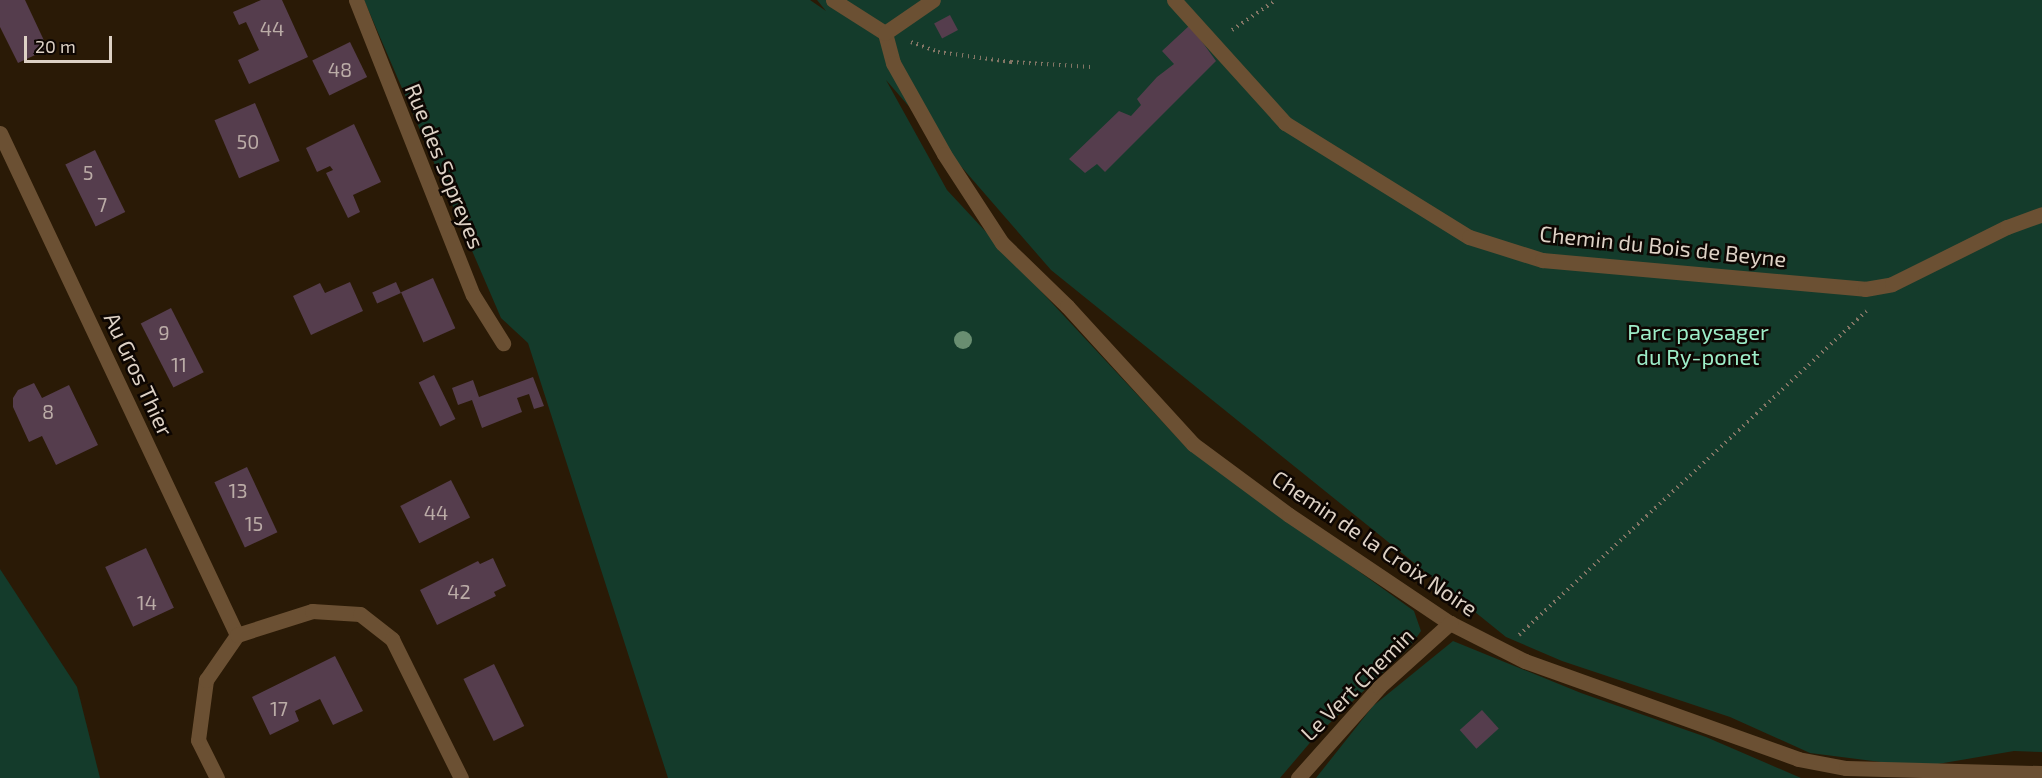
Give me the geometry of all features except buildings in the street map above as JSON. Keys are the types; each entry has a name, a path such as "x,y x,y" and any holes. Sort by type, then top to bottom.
{"street":[{"name":"Rue des Sopreyes","path":"356,0 472,295 503,343"},
{"path":"833,0 885,33 933,0"},
{"name":"Chemin du Bois de Beyne","path":"1174,0 1285,123 1469,237 1542,260 1865,289 1900,281 2007,227 2042,214"},
{"name":"Chemin de la Croix Noire","path":"885,33 893,63 944,154 1002,243 1067,306 1193,444 1289,515 1450,623 1525,661 1798,759 1846,768 2042,773"},
{"name":"Au Gros Thier","path":"0,133 237,635"},
{"path":"217,778 198,740 206,680 237,635 312,611 360,614 392,639 461,778"},
{"name":"Le Vert Chemin","path":"1298,778 1379,687 1450,623"}],"path":[{"path":"1214,43 1276,0"},
{"path":"885,33 938,52 1011,62 1091,67"},
{"path":"1503,649 1900,281"}],"green space":[{"name":"Parc paysager du Ry-ponet","path":"364,0 810,0 826,11 817,0 2042,0 2042,752 2014,751 1920,767 1810,753 1730,717 1562,661 1506,637 1051,270 886,80 947,190 1186,447 1414,611 1421,631 1410,647 1314,738 1280,778 668,778 528,343 501,318"},
{"path":"0,569 77,687 100,778 0,778"},
{"path":"1453,641 1581,693 1706,737 1801,778 1316,778 1373,706"}]}
